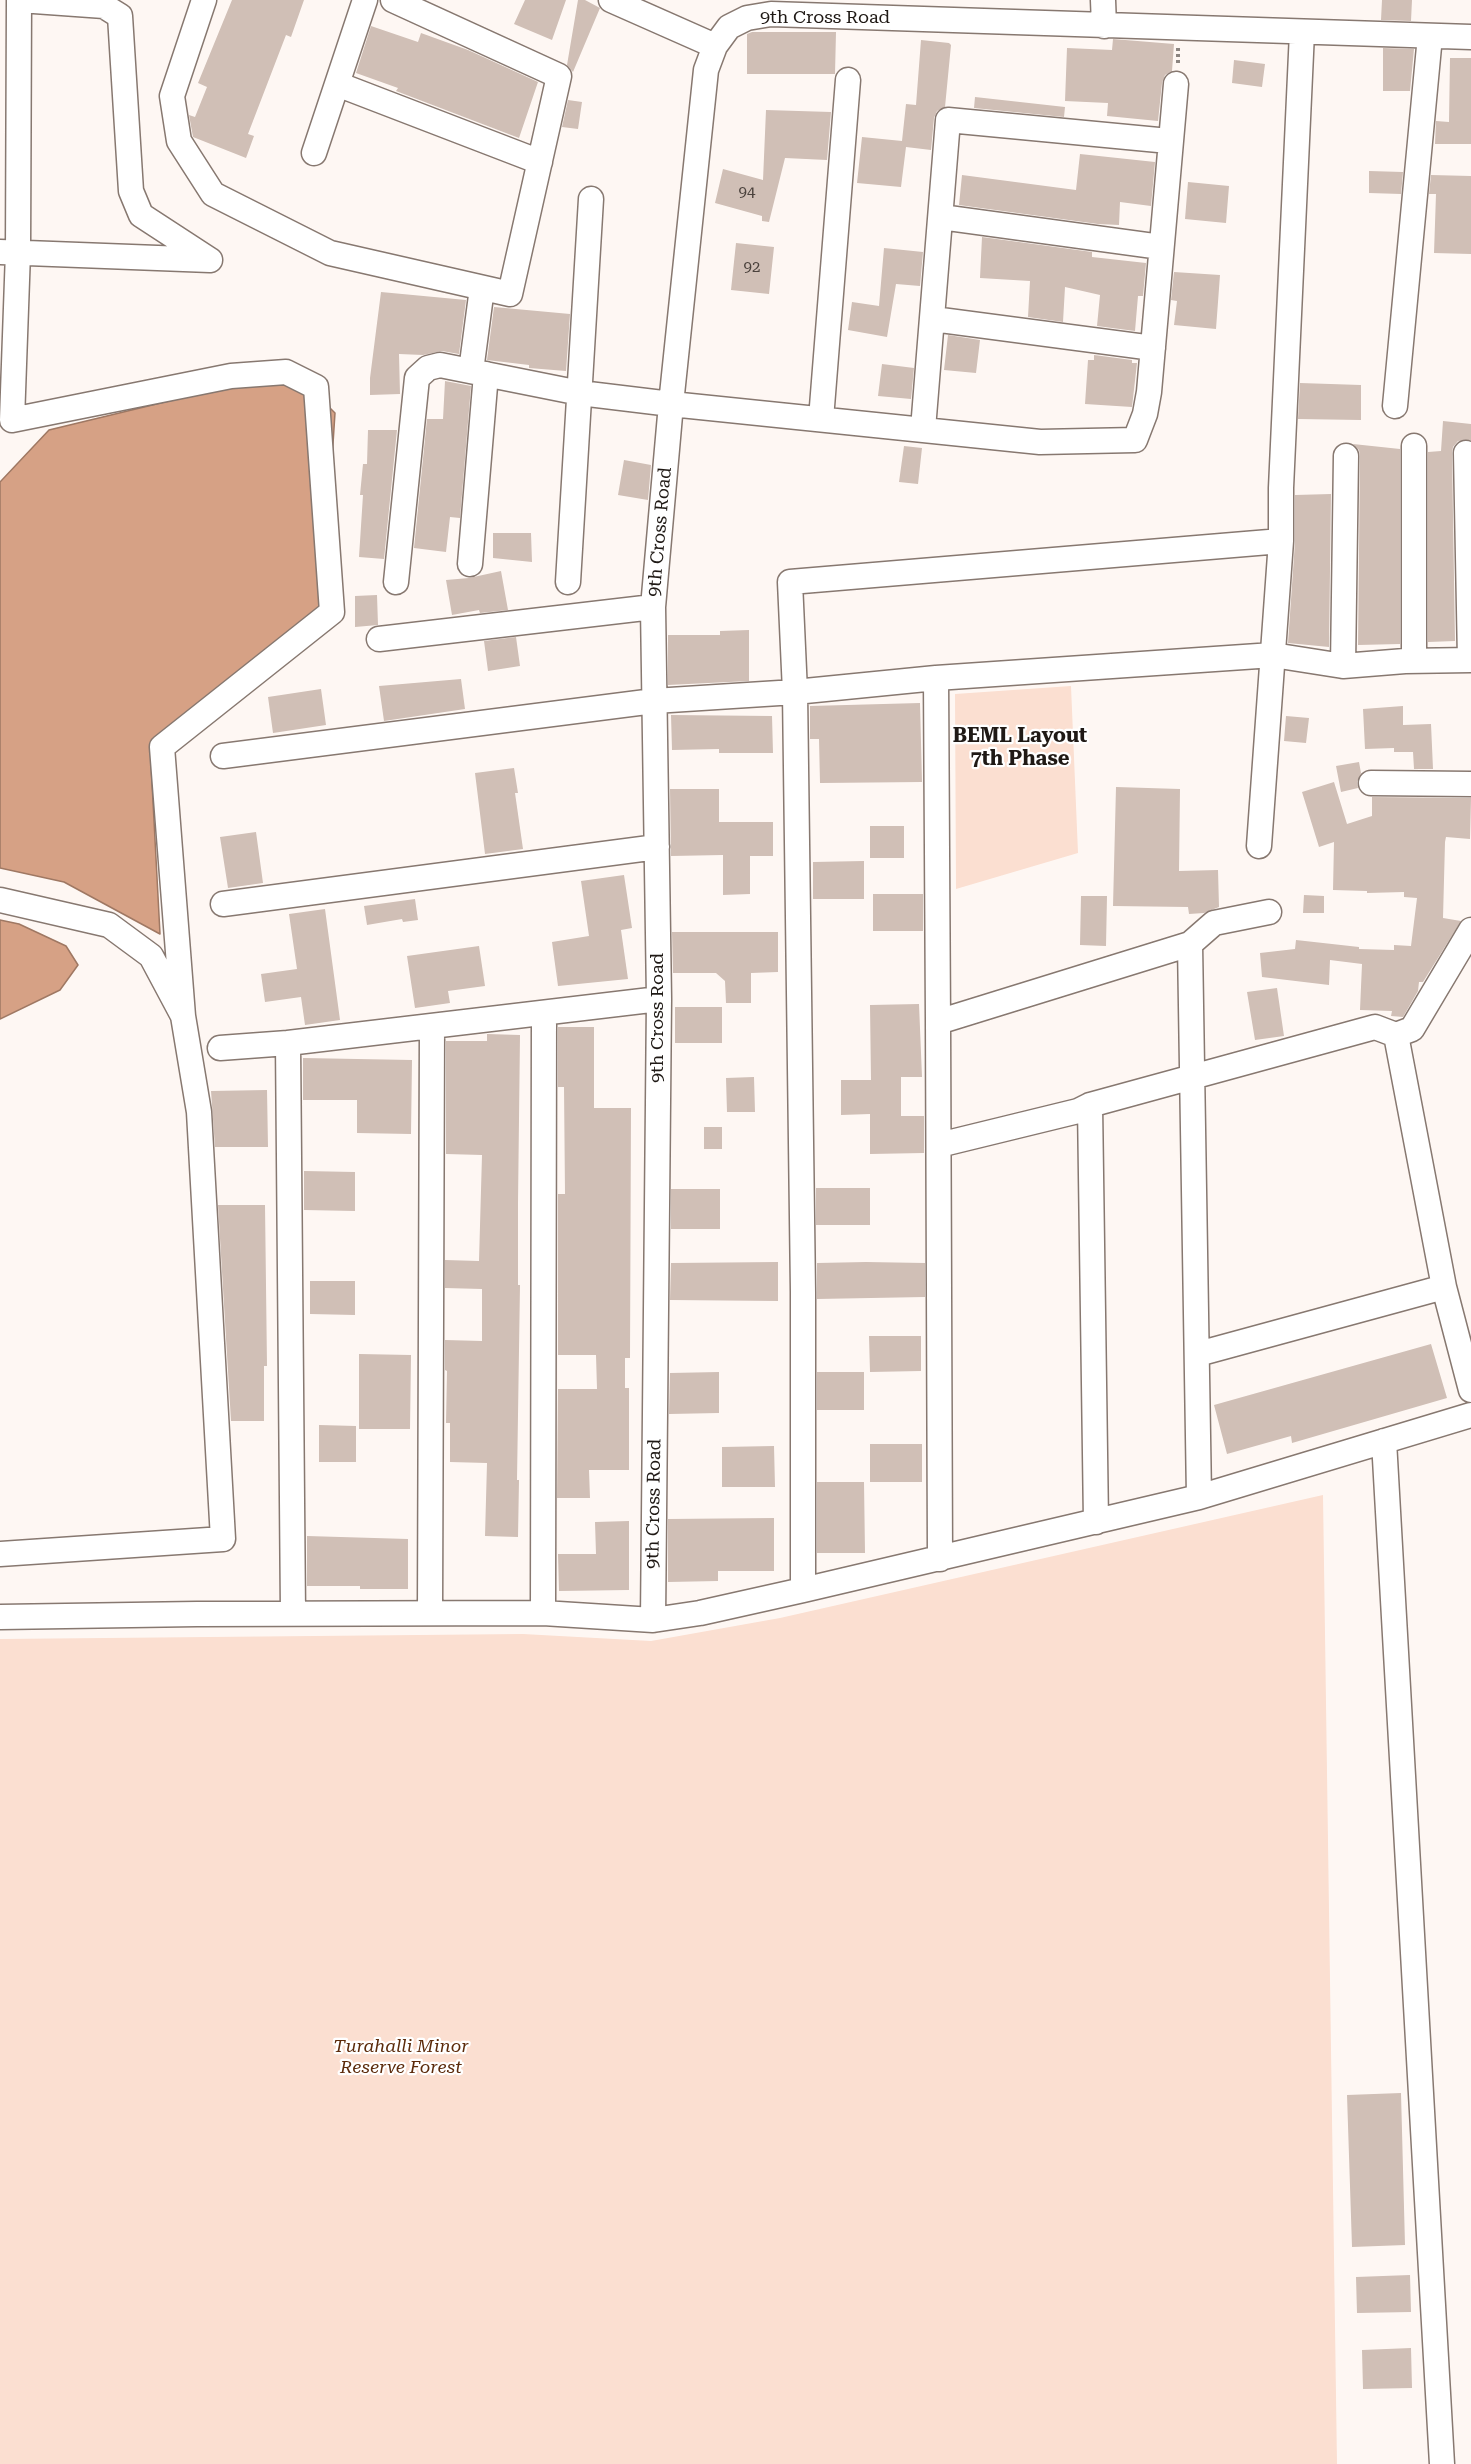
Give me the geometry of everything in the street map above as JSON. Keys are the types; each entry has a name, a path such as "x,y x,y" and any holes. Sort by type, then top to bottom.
{"street":[{"path":"0,1554 223,1539 199,1112 183,1016 162,747 332,612 316,387 286,372 231,376 12,420 9,252 19,0 104,6 120,16 131,191 141,215 210,260 9,252"},
{"path":"204,0 172,96 179,141 213,194 330,253 510,294 559,76 393,0"},
{"path":"314,153 365,0"},
{"path":"1103,0 1104,26"},
{"path":"623,2 716,46"},
{"name":"9th Cross Road","path":"653,1620 658,999 653,606 671,404 706,70 716,46 729,27 747,18 771,14 1471,37"},
{"path":"1259,846 1281,541 1281,488 1302,32"},
{"path":"1395,406 1430,36"},
{"path":"821,419 848,80"},
{"path":"337,84 540,162"},
{"path":"396,582 417,378 428,368 440,366 479,372 580,393 1040,442 1135,440 1145,414 1153,348 1176,84"},
{"path":"923,429 948,120 1170,141"},
{"path":"568,582 591,199"},
{"path":"941,217 1161,247"},
{"path":"470,564 482,288"},
{"path":"933,319 1153,348"},
{"path":"1414,446 1414,661"},
{"path":"223,756 654,701 795,692 936,678 1273,655 1343,666 1471,660 1466,453"},
{"path":"1343,666 1346,456"},
{"path":"803,1590 803,1304 795,692 790,582 1281,541"},
{"path":"379,639 653,606"},
{"path":"936,678 940,1558"},
{"path":"1371,783 1471,784"},
{"path":"223,904 657,847"},
{"path":"0,900 109,925 151,956 183,1016"},
{"path":"938,1022 1190,944 1214,923 1269,912"},
{"path":"939,1145 1078,1111 1090,1105 1375,1027 1396,1035 1412,1029 1471,930"},
{"path":"1190,944 1194,1078 1199,1497"},
{"path":"220,1048 432,1027 658,999"},
{"path":"543,1613 544,1013"},
{"path":"430,1612 432,1027"},
{"path":"1396,1035 1444,1287 1471,1390"},
{"path":"288,1042 292,1613"},
{"path":"1090,1105 1096,1522"},
{"path":"1197,1354 1444,1287"},
{"path":"0,1617 430,1612 543,1613 653,1620 700,1613 803,1590 1199,1497 1471,1415"},
{"path":"1384,1441 1442,2464"}],"path":[{"path":"1176,84 1178,28"}],"green space":[{"path":"1071,686 1078,853 956,889 955,694"},
{"name":"Turahalli Minor Reserve Forest","path":"1323,1495 1337,2464 0,2464 0,1639 523,1634 651,1641 780,1618"}],"shaded area":[{"path":"293,371 335,413 322,613 150,745 160,934 64,882 0,868 0,482 49,430"},
{"path":"0,920 19,924 66,946 78,965 60,990 0,1019"}],"building":[{"path":"232,0 304,0 291,37 286,35 248,134 254,136 246,158 193,137 189,115 195,117 207,87 198,83"},
{"path":"525,0 566,0 552,40 514,24"},
{"path":"578,0 585,0 600,8 573,72 567,65"},
{"path":"1382,0 1412,0 1411,21 1381,20"},
{"path":"371,26 418,42 421,33 468,50 538,82 519,138 396,91 398,88 356,73"},
{"path":"752,32 836,32 835,74 747,74 747,34"},
{"path":"1113,39 1174,44 1172,71 1165,75 1162,83 1158,121 1107,116 1108,103 1065,101 1067,48 1112,50"},
{"path":"921,40 951,45 945,107 937,111 934,118 931,150 906,147 901,187 857,183 862,137 902,141 906,104 916,105"},
{"path":"1383,48 1414,49 1410,91 1383,91"},
{"path":"1450,58 1471,58 1471,144 1435,144 1436,121 1449,122"},
{"path":"1234,60 1265,64 1262,87 1232,83"},
{"path":"975,97 1065,107 1064,117 974,108"},
{"path":"568,100 582,102 578,129 562,127"},
{"path":"766,110 831,112 827,160 785,158 769,222 762,221 762,216 715,203 723,169 763,180"},
{"path":"1080,154 1155,162 1151,206 1120,202 1119,225 959,205 962,175 1076,190"},
{"path":"1369,171 1403,172 1401,194 1369,193"},
{"path":"1431,175 1471,176 1471,254 1434,253 1436,194 1429,194"},
{"path":"1188,182 1229,186 1226,223 1185,219"},
{"path":"982,237 1092,252 1092,257 1146,263 1143,296 1138,296 1135,331 1097,326 1100,295 1065,287 1063,322 1028,317 1030,281 980,278"},
{"path":"736,243 774,247 769,294 731,290"},
{"path":"884,248 923,252 920,286 896,284 887,337 848,330 852,302 879,306"},
{"path":"1174,272 1220,275 1216,329 1174,325 1177,301 1171,300"},
{"path":"381,292 466,300 459,354 442,351 423,355 399,354 400,394 370,395 370,378"},
{"path":"494,307 570,314 566,371 529,368 529,365 487,360"},
{"path":"948,335 980,340 976,373 944,370"},
{"path":"1094,355 1132,360 1132,363 1137,363 1132,407 1085,404 1088,360 1094,360"},
{"path":"882,364 914,368 911,399 878,396"},
{"path":"445,381 471,386 460,518 450,517 446,552 414,548 427,419 443,419"},
{"path":"1300,383 1361,385 1361,420 1298,419"},
{"path":"1443,421 1471,424 1471,440 1458,441 1452,453 1455,641 1428,642 1428,452 1441,451"},
{"path":"368,430 397,430 384,559 359,557 363,495 360,495 363,464 367,464"},
{"path":"1353,444 1400,449 1400,644 1358,645 1360,456 1359,450"},
{"path":"904,446 922,448 918,484 899,482"},
{"path":"624,460 651,465 648,500 618,495"},
{"path":"1331,494 1329,647 1288,643 1295,542 1295,495"},
{"path":"493,533 531,533 532,562 493,558"},
{"path":"501,571 508,610 480,613 479,610 452,615 446,580"},
{"path":"377,595 378,625 355,627 355,596"},
{"path":"749,630 749,681 668,685 668,635 720,635 720,631"},
{"path":"516,637 520,666 488,671 484,641"},
{"path":"461,679 465,709 384,721 379,686"},
{"path":"321,689 326,725 273,733 268,697"},
{"path":"920,703 922,782 820,783 819,739 810,739 810,706"},
{"path":"1403,706 1403,725 1431,724 1433,769 1414,769 1413,752 1394,752 1394,748 1365,749 1363,709"},
{"path":"671,715 772,716 773,753 719,753 719,749 672,750"},
{"path":"1286,716 1309,718 1306,743 1284,741"},
{"path":"1359,762 1361,773 1357,782 1358,788 1341,792 1336,766"},
{"path":"514,768 523,849 485,854 475,773"},
{"path":"1334,782 1347,824 1372,816 1372,797 1471,798 1470,839 1446,837 1445,842 1443,918 1461,921 1423,982 1419,982 1418,991 1403,1017 1391,1016 1392,1011 1360,1010 1362,964 1330,960 1329,985 1262,977 1260,953 1295,949 1296,940 1359,947 1359,949 1394,950 1394,945 1411,946 1417,898 1404,897 1404,892 1367,893 1367,891 1333,890 1334,842 1319,847 1302,792"},
{"path":"1116,787 1180,789 1179,871 1218,870 1219,907 1204,913 1189,914 1188,907 1113,906"},
{"path":"670,789 719,789 719,822 773,822 773,856 750,856 750,894 723,895 723,855 671,856"},
{"path":"870,826 904,826 904,858 870,858"},
{"path":"256,832 263,883 228,888 220,837"},
{"path":"864,861 864,899 813,899 813,862"},
{"path":"624,875 632,928 621,930 628,979 558,986 552,942 589,936 581,881"},
{"path":"873,894 923,894 923,931 873,931"},
{"path":"1304,895 1324,896 1324,913 1303,913"},
{"path":"1081,896 1107,896 1106,946 1080,945"},
{"path":"415,899 418,920 403,922 402,919 367,925 364,906"},
{"path":"325,909 340,1020 305,1025 301,997 265,1002 261,974 297,969 289,914"},
{"path":"672,932 778,932 778,972 751,973 751,1003 726,1003 725,981 716,973 673,973"},
{"path":"479,946 485,986 448,991 450,1003 415,1008 407,956"},
{"path":"1277,988 1284,1036 1255,1040 1247,992"},
{"path":"919,1004 922,1077 901,1077 901,1116 924,1116 924,1153 870,1154 870,1114 841,1115 841,1080 871,1080 870,1005"},
{"path":"675,1007 722,1007 722,1043 675,1043"},
{"path":"558,1027 594,1027 594,1108 631,1108 630,1358 625,1358 625,1388 629,1388 629,1470 589,1470 590,1498 557,1498 558,1389 597,1389 596,1355 558,1355 558,1194 565,1194 564,1087 558,1087"},
{"path":"487,1034 520,1035 518,1537 485,1536 487,1463 450,1462 450,1423 446,1423 445,1340 482,1341 482,1289 445,1288 445,1260 479,1261 482,1155 446,1154 446,1041 487,1041"},
{"path":"303,1058 412,1060 411,1134 357,1133 357,1100 303,1100"},
{"path":"754,1077 755,1112 727,1112 726,1078"},
{"path":"267,1090 268,1147 215,1147 211,1091"},
{"path":"704,1127 722,1127 722,1149 704,1149"},
{"path":"304,1171 355,1172 355,1211 304,1210"},
{"path":"816,1188 870,1188 870,1225 816,1225"},
{"path":"671,1189 720,1189 720,1229 671,1229"},
{"path":"218,1205 265,1205 267,1366 264,1366 264,1421 231,1421"},
{"path":"778,1262 778,1301 670,1300 671,1263"},
{"path":"817,1263 925,1263 925,1297 817,1299"},
{"path":"310,1281 355,1281 355,1315 310,1314"},
{"path":"869,1336 921,1336 921,1371 870,1372"},
{"path":"1431,1344 1447,1398 1292,1443 1291,1436 1227,1454 1214,1405"},
{"path":"359,1354 411,1355 410,1429 359,1429"},
{"path":"719,1372 719,1413 669,1414 670,1373"},
{"path":"817,1372 864,1372 864,1410 817,1410"},
{"path":"319,1425 356,1426 356,1462 319,1462"},
{"path":"870,1444 922,1444 922,1482 870,1482"},
{"path":"774,1446 775,1487 722,1487 722,1447"},
{"path":"817,1482 864,1482 865,1553 817,1553"},
{"path":"774,1518 774,1571 718,1571 718,1581 668,1582 668,1519"},
{"path":"629,1521 629,1590 559,1591 558,1554 596,1554 595,1522"},
{"path":"307,1536 408,1539 408,1589 307,1586"},
{"path":"1401,2093 1405,2245 1352,2247 1347,2095"},
{"path":"1410,2275 1411,2312 1357,2313 1356,2277"},
{"path":"1411,2348 1412,2388 1363,2389 1362,2350"}],"district":[{"name":"BEML Layout 7th Phase","path":"1020,748"}]}
